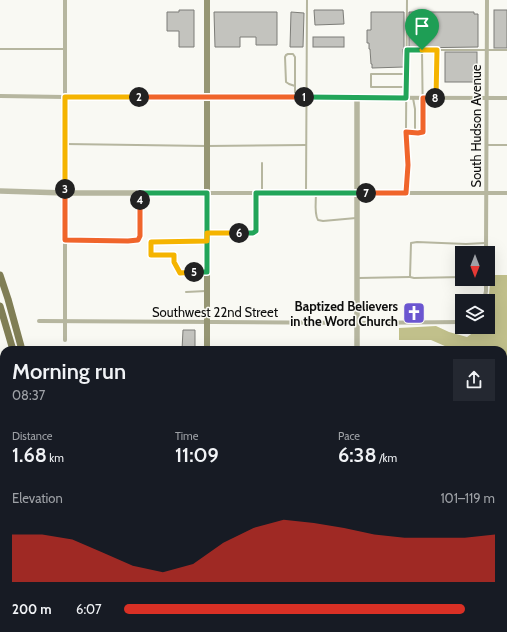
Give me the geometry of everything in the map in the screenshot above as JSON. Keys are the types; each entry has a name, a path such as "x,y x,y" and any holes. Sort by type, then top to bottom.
{"main road":[{"path":"207,0 207,346"},
{"path":"0,275 21,346"},
{"path":"0,306 12,346"}],"street":[{"path":"65,0 65,340"},
{"name":"South Hudson Avenue","path":"486,243 487,0"},
{"path":"0,96 507,98"},
{"path":"357,98 357,346"},
{"path":"0,191 65,193 507,193"},
{"name":"Southwest 22nd Street","path":"39,321 357,324 455,322"}],"lane":[{"path":"306,193 307,0"},
{"path":"406,193 408,165 406,132 407,0"},
{"path":"0,49 65,49"},
{"path":"407,50 507,50"},
{"path":"406,132 421,133 423,130 422,50"},
{"path":"436,98 437,50"},
{"path":"295,86 286,82 285,57 288,54 293,54 296,57 295,97"},
{"path":"407,74 371,74 371,87 407,87"},
{"path":"413,98 416,132"},
{"path":"65,144 207,146 306,145"},
{"path":"486,145 507,145"},
{"path":"262,163 262,193"},
{"path":"65,240 138,240 140,236 140,193"},
{"path":"207,233 253,233 256,231 256,193"},
{"path":"316,193 316,214 318,220 323,221 357,218"},
{"path":"207,241 151,242 151,255 174,255 174,262 180,273 207,272"},
{"path":"410,277 411,243 486,243"},
{"path":"357,278 455,277"},
{"path":"186,292 207,291"}],"shaded area":[{"path":"495,275 507,275 507,346 445,346 431,340 399,340 399,328 436,326 449,332 467,337 471,334 495,334 495,294 489,294 490,286 495,286"}],"building":[{"path":"179,10 194,10 194,47 179,47 179,31 167,31 167,12 179,12"},
{"path":"314,10 343,10 344,24 315,25"},
{"path":"494,10 507,10 507,48 494,48"},
{"path":"214,12 277,12 277,45 256,45 256,37 240,37 240,47 215,47"},
{"path":"291,12 304,13 303,47 290,47"},
{"path":"371,12 404,12 404,67 372,68 369,43 367,43 367,30 371,30"},
{"path":"409,12 474,12 474,14 478,14 478,47 409,48"},
{"path":"313,37 344,37 344,47 313,47"},
{"path":"445,52 477,52 477,82 445,82"},
{"path":"183,330 195,330 195,346 182,346"}],"place":[{"name":"Baptized Believers in the Word Church","path":"414,313"}],"route":[{"path":"422,50 407,50 406,98 65,97 65,240 136,241 140,236 140,193 207,193 207,233 207,272 180,273 174,262 174,255 151,255 151,242 207,241 207,233 253,233 256,231 256,193 406,193 408,165 406,132 423,132 423,98 436,98 437,50 422,50"}]}
